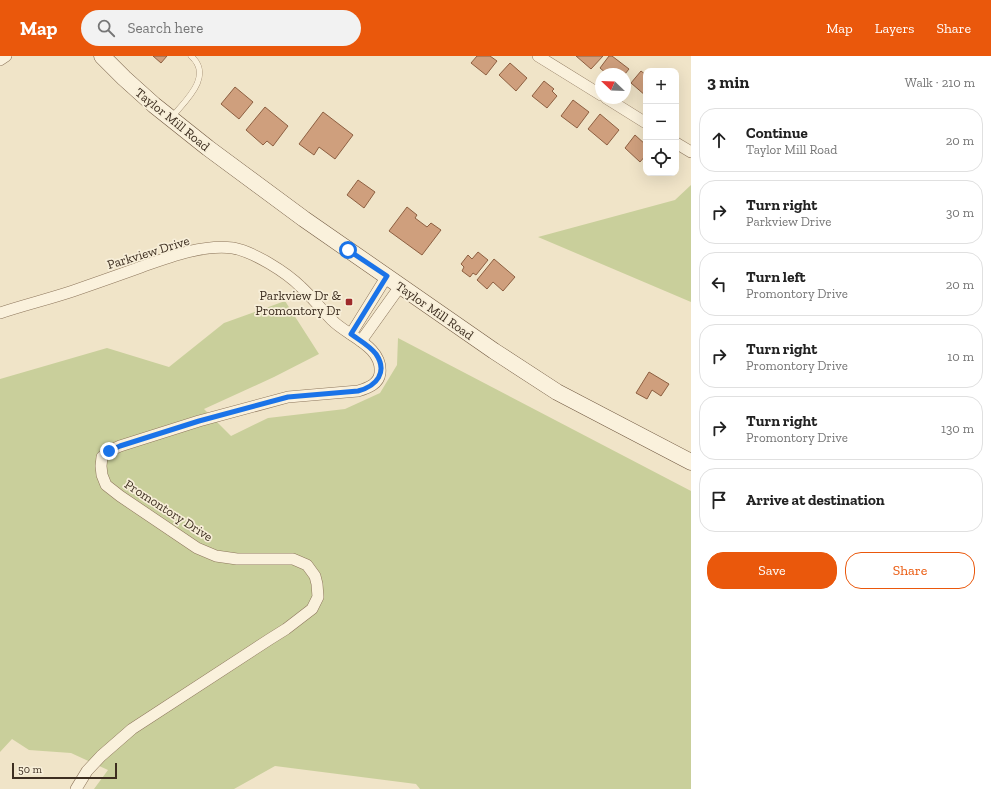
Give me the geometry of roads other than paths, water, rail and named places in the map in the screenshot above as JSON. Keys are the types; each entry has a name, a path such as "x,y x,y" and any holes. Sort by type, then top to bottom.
{"main road":[{"name":"Taylor Mill Road","path":"102,56 124,78 208,148 304,219 401,285 494,352 557,392 691,462"}],"street":[{"path":"0,60 6,56"},
{"path":"538,56 595,91"},
{"path":"616,104 643,121"},
{"path":"679,145 691,152"},
{"name":"Parkview Drive","path":"0,312 71,292 180,254 211,248 232,248 247,252 278,269 300,286 332,321 361,341"},
{"path":"351,334 387,276"},
{"path":"361,341 401,285"},
{"name":"Promontory Drive","path":"76,789 87,771 101,756 132,729 286,629 312,609 318,597 315,576 307,565 293,559 237,559 216,556 197,548 106,485 102,476 102,457 109,451 120,446 199,421 288,397 358,391 368,388 375,384 380,377 381,368 375,353 361,341"}],"lane":[{"path":"171,118 196,87 199,80 200,73 198,64 191,56"}],"place":[{"name":"Parkview Dr & Promontory Dr","path":"349,302"}]}
